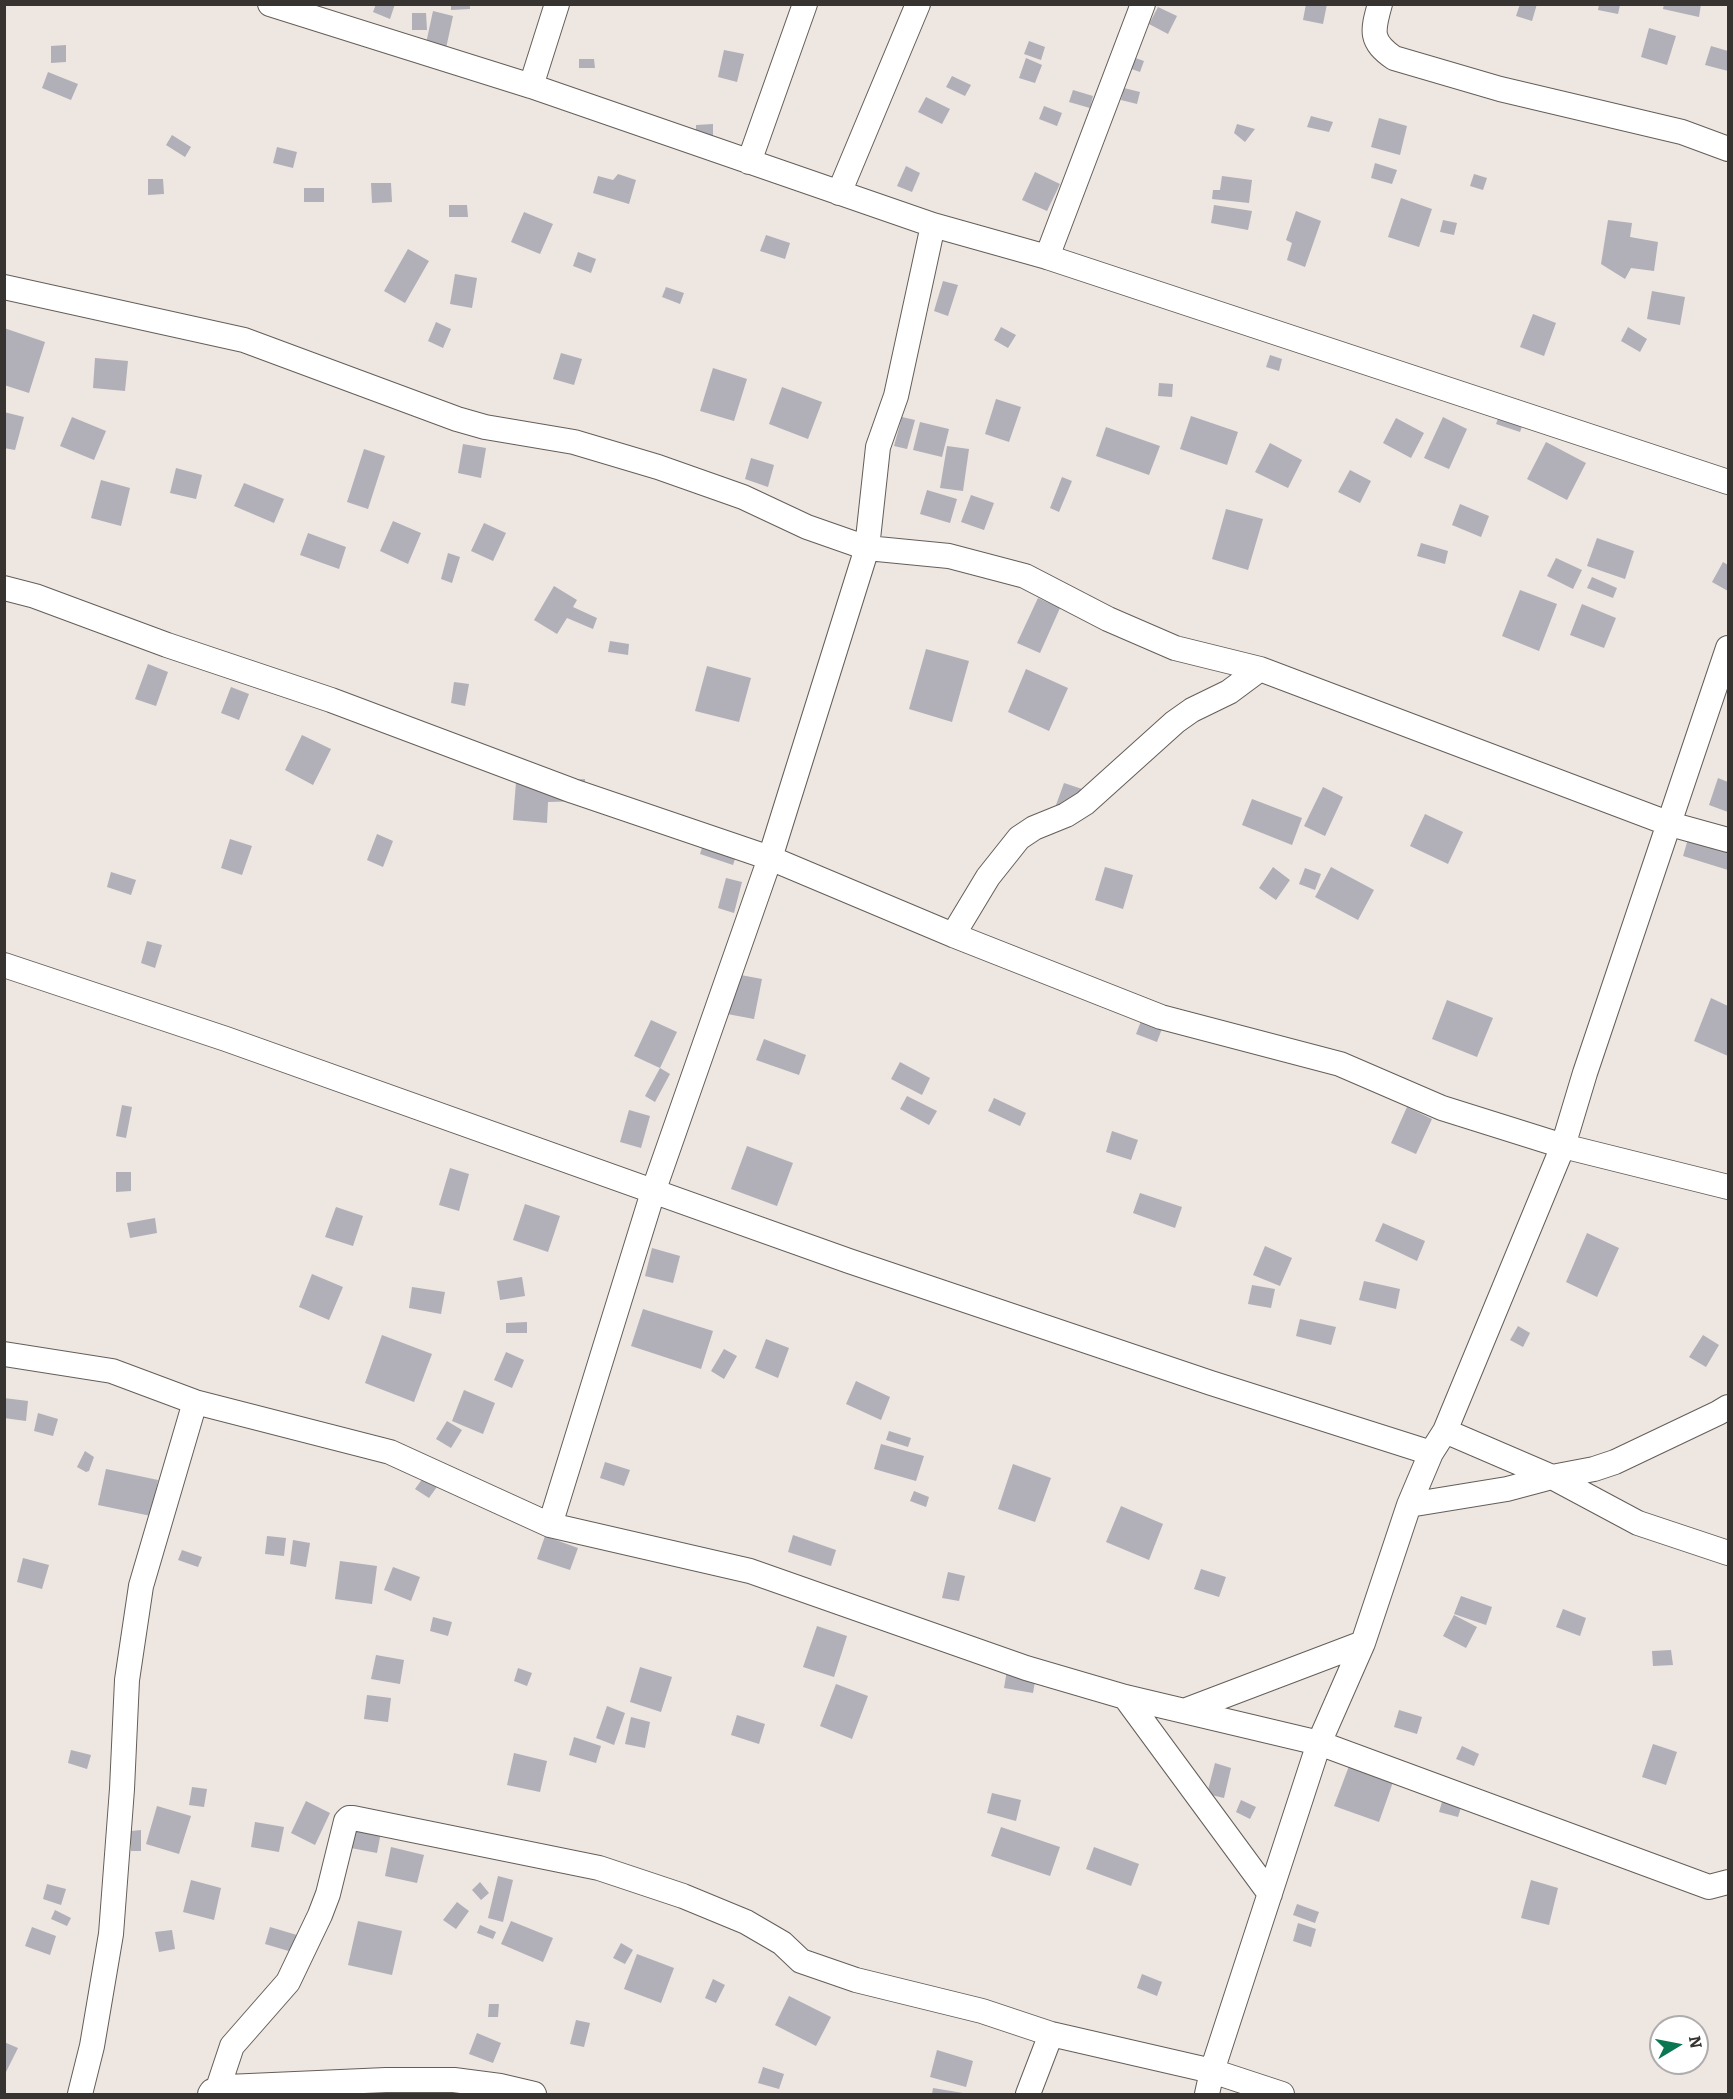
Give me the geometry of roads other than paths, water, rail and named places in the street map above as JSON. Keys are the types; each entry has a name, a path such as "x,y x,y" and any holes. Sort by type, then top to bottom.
{"street":[{"path":"270,4 531,86 933,225 1047,257 1728,482"},
{"path":"531,86 557,4"},
{"path":"749,162 805,4"},
{"path":"839,193 918,4"},
{"path":"1047,257 1143,4"},
{"path":"1380,4 1374,26 1376,42 1395,58 1500,89 1682,132 1728,149"},
{"path":"550,1525 653,1192 770,858 867,548 878,447 896,396 933,225"},
{"path":"4,286 244,340 457,419 485,427 574,442 658,467 743,497 807,527 867,548 949,556 1025,576 1108,619 1175,648 1260,669 1670,824 1728,840"},
{"path":"4,588 35,596 167,645 331,700 573,791 770,858 952,935 1161,1017 1340,1064 1442,1108 1563,1146 1728,1187"},
{"path":"1207,2094 1212,2071 1319,1743 1363,1643 1409,1505 1431,1453 1445,1431 1563,1146 1728,648"},
{"path":"952,935 988,877 1019,838 1034,828 1066,815 1085,803 1175,722 1192,710 1229,692 1260,669"},
{"path":"4,965 226,1039 849,1261 1200,1379 1431,1453"},
{"path":"4,1354 112,1371 195,1402 390,1452 550,1525 750,1571 1026,1668 1125,1697 1319,1743 1708,1887 1728,1882"},
{"path":"80,2094 92,2046 111,1934 122,1789 127,1680 141,1586 195,1402"},
{"path":"1409,1505 1507,1489 1594,1469 1615,1462 1728,1407"},
{"path":"1445,1431 1552,1477 1638,1523 1728,1553"},
{"path":"1184,1711 1363,1643"},
{"path":"1125,1697 1270,1894"},
{"path":"534,2094 500,2086 454,2080 406,2087 214,2091 232,2046 288,1982 328,1894 346,1821 353,1818 599,1868 683,1896 746,1922 782,1943 801,1961 856,1980 982,2011 1051,2034 1212,2071 1282,2094"},
{"path":"1028,2094 1051,2034"}]}
